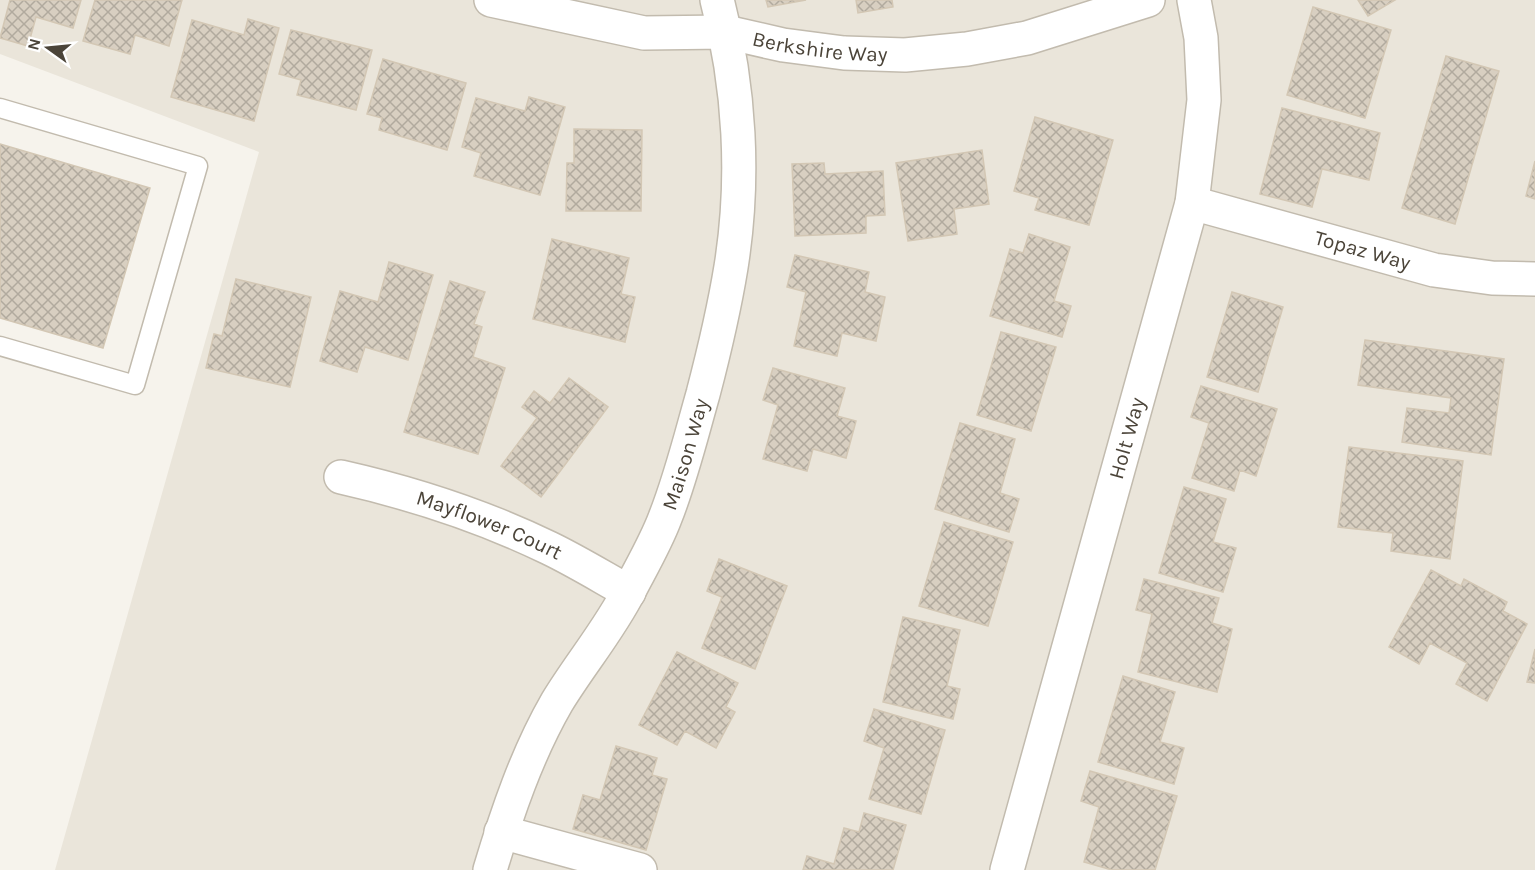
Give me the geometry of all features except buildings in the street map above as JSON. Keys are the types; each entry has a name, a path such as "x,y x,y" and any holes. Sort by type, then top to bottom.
{"street":[{"name":"Berkshire Way","path":"491,0 644,33 726,32 783,45 844,53 904,55 967,50 1027,38 1148,0"},
{"name":"Maison Way","path":"490,870 501,832 525,768 557,703 629,592 664,520 683,468 718,338 731,266 738,192 737,118 726,32 717,0"},
{"name":"Holt Way","path":"1007,870 1192,203 1204,100 1201,38 1194,0"},
{"name":"Topaz Way","path":"1192,203 1434,270 1492,278 1535,279"},
{"name":"Mayflower Court","path":"341,477 463,512 548,548 629,592"},
{"path":"501,832 640,870"}],"lane":[{"path":"0,108 198,166 135,385 0,346"}],"shaded area":[{"path":"0,0 1535,0 1535,870 55,870 259,152 0,54"}]}
